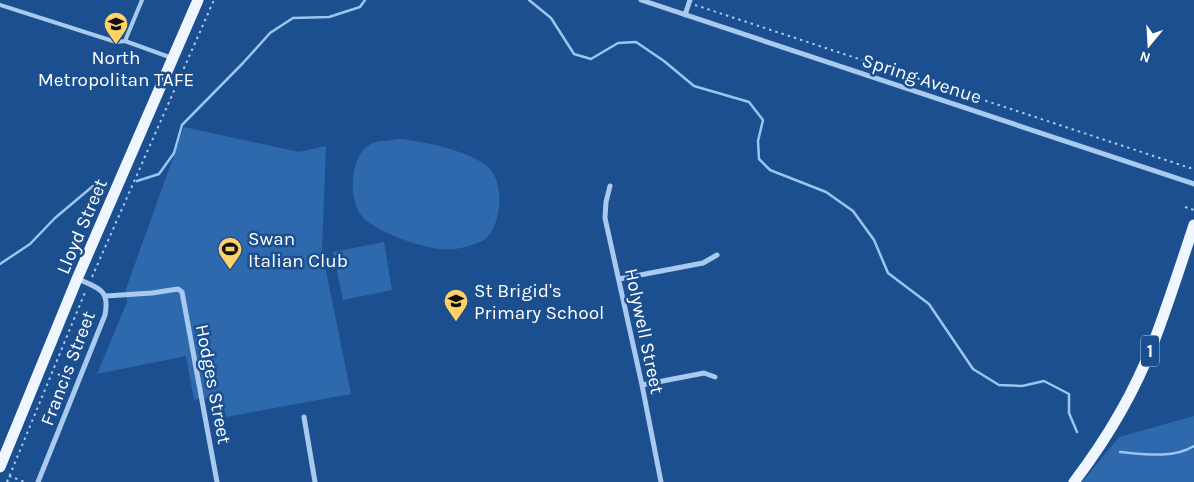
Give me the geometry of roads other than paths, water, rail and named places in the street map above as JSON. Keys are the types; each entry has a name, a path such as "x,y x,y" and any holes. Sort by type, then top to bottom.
{"main road":[{"name":"Lloyd Street","path":"2,470 77,279 198,0"},
{"name":"1","path":"1074,482 1097,451 1121,412 1141,370 1153,344 1194,225"}],"street":[{"name":"Spring Avenue","path":"641,0 1194,184"},
{"path":"685,15 690,1"},
{"name":"Holywell Street","path":"610,186 605,218 642,385 661,482"},
{"path":"619,279 703,263 717,254"},
{"name":"Francis Street","path":"38,482 105,315 107,305 106,296 98,288 77,279"},
{"name":"Hodges Street","path":"106,296 178,289 182,292 217,482"},
{"path":"642,385 704,373 715,376"},
{"path":"304,416 315,482"}],"lane":[{"path":"6,0 2,5 116,42 125,41 173,58"},
{"path":"125,41 142,0"}],"waterway":[{"path":"137,181 159,174 174,153 182,125 270,33 293,18 329,17 360,7 365,0"},
{"path":"529,0 551,18 574,54 591,59 618,43 636,42 664,61 694,86 749,102 763,120 758,141 759,159 770,170 826,192 853,211 874,240 888,273 929,304 973,369 999,385 1022,386 1044,381 1069,394 1069,413 1077,432"},
{"path":"0,264 30,244 55,218 93,186"},
{"path":"1120,452 1167,454 1177,453 1194,446"}],"place":[{"name":"North Metropolitan TAFE","path":"116,45"},
{"name":"Swan Italian Club","path":"230,270"},
{"name":"St Brigid's Primary School","path":"456,322"}]}
